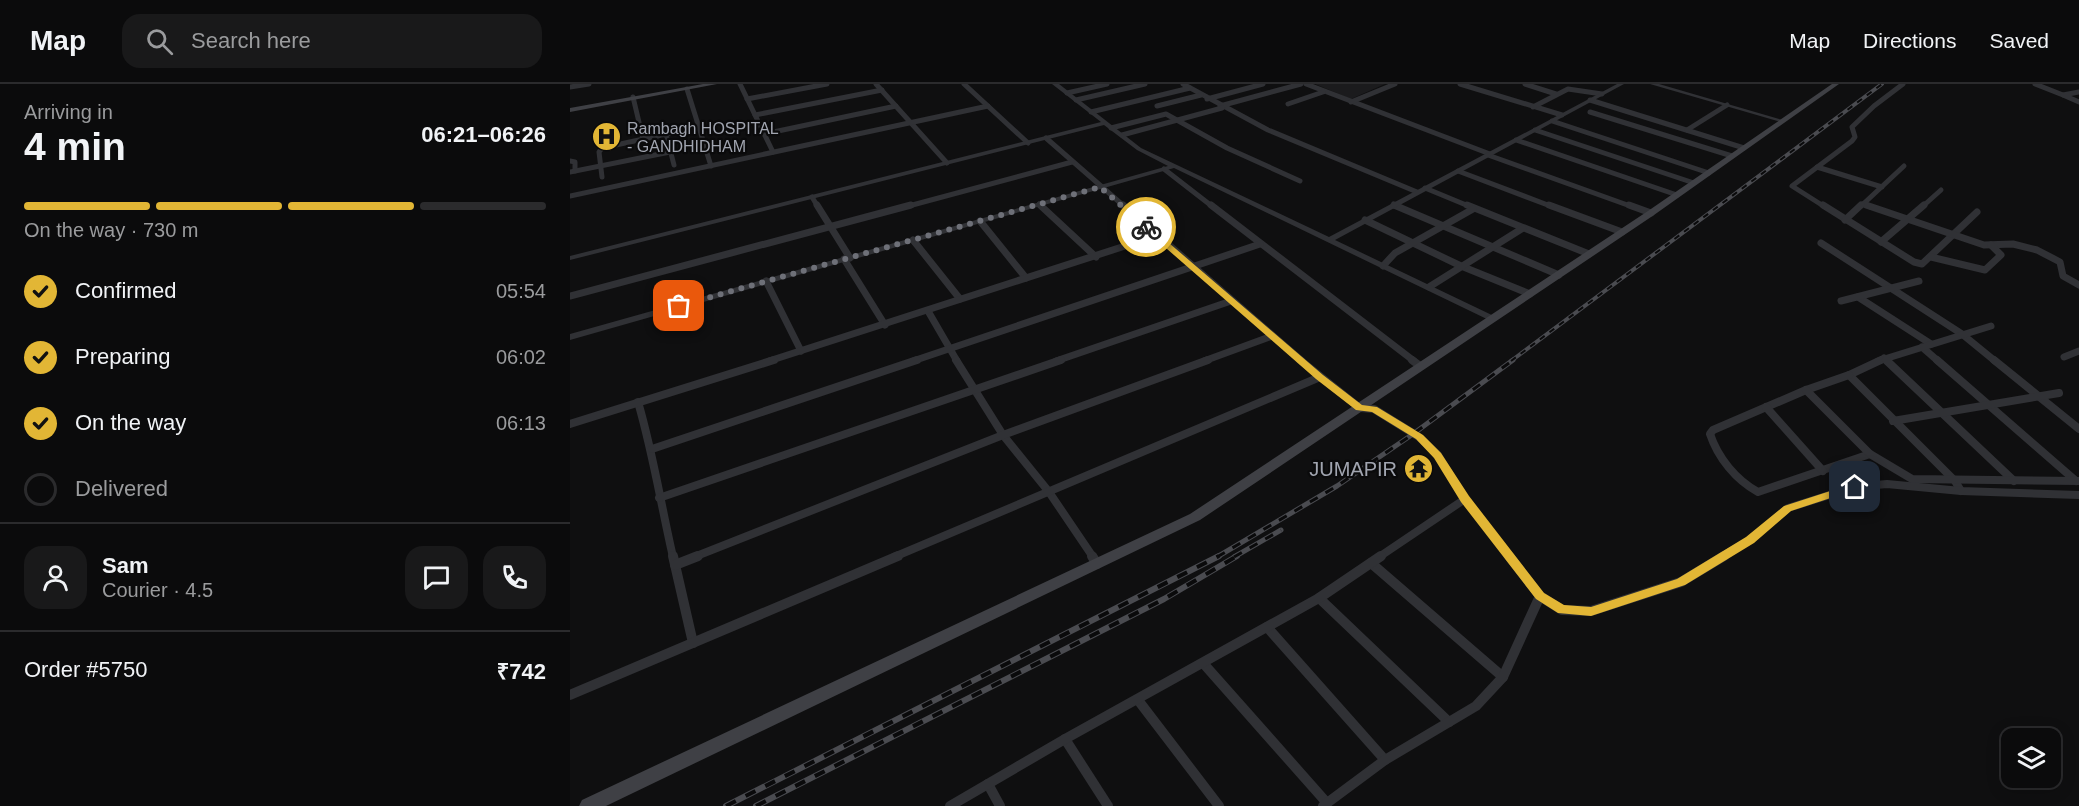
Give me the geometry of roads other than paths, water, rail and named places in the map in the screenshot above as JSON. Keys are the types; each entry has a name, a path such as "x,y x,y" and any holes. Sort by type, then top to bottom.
{"main road":[{"path":"633,98 706,84"},
{"path":"570,109 714,84"},
{"path":"588,806 1195,517 1559,275 1836,84"}],"street":[{"path":"570,87 589,84"},
{"path":"740,84 773,152"},
{"path":"747,99 827,84"},
{"path":"876,84 947,163"},
{"path":"964,84 1028,143"},
{"path":"1055,84 1139,149 1493,319"},
{"path":"1067,93 1107,84"},
{"path":"1076,100 1145,84"},
{"path":"1183,84 1221,107 1273,132 1417,192"},
{"path":"1207,99 1263,84"},
{"path":"1122,135 1301,84"},
{"path":"1306,84 1650,213"},
{"path":"1350,102 1395,84"},
{"path":"1460,84 1562,115"},
{"path":"1525,84 1556,94"},
{"path":"1329,240 1621,84"},
{"path":"1653,84 1783,121"},
{"path":"1903,84 1851,127 1855,137 1852,141 1792,186 1919,264 1925,263 1953,233 1977,212"},
{"path":"2035,84 2079,102"},
{"path":"1091,112 1190,88"},
{"path":"687,89 711,166"},
{"path":"1533,107 1556,94 1573,89 1602,94"},
{"path":"755,115 882,90"},
{"path":"1288,104 1323,92"},
{"path":"2063,95 2079,92"},
{"path":"1157,106 1201,95"},
{"path":"633,98 643,138"},
{"path":"1590,100 1744,148"},
{"path":"1687,130 1727,105"},
{"path":"764,134 896,106"},
{"path":"570,196 988,106"},
{"path":"1590,112 1732,156"},
{"path":"570,258 1046,138 1163,114 1227,148 1300,181"},
{"path":"1552,121 1709,173"},
{"path":"602,177 599,152 602,148 699,127"},
{"path":"1535,130 1694,183"},
{"path":"666,134 674,165"},
{"path":"1046,138 1191,267 1320,377 1360,408 1374,409 1419,437 1438,455 1465,499 1540,596 1562,610 1591,611 1681,582 1740,546 1788,508 1855,487 1887,484 1961,491 2079,495"},
{"path":"1516,140 1677,195"},
{"path":"570,161 575,162 573,172 670,152"},
{"path":"570,296 1072,162"},
{"path":"570,337 1174,166"},
{"path":"1845,220 1904,166"},
{"path":"1817,167 1882,187"},
{"path":"1164,169 1420,366"},
{"path":"1458,171 1622,232"},
{"path":"1425,188 1589,254"},
{"path":"1881,242 1941,190"},
{"path":"812,197 885,325"},
{"path":"1039,204 1096,257"},
{"path":"1863,204 1991,245 2013,244 2049,255 2060,262 2066,278 2079,285"},
{"path":"1394,205 1559,275"},
{"path":"1383,266 1395,253 1473,209"},
{"path":"1365,220 1461,266 1530,294"},
{"path":"980,221 1026,278"},
{"path":"1429,287 1522,228"},
{"path":"570,424 885,325 960,298 1096,257 1156,236"},
{"path":"913,240 960,298"},
{"path":"1821,243 1962,334 2079,429"},
{"path":"652,449 1260,244"},
{"path":"1931,257 1985,270 2001,255 1991,245"},
{"path":"1841,301 1919,281"},
{"path":"766,282 801,351"},
{"path":"1858,297 1926,345 1990,406 2078,481"},
{"path":"659,498 1231,301"},
{"path":"928,311 1003,435 1049,492 1097,564"},
{"path":"1870,454 1758,492 1749,488 1719,454 1710,434 1713,430 1806,390 1849,375 1884,358 1991,326"},
{"path":"675,565 1003,435 1272,336"},
{"path":"2064,357 2079,351"},
{"path":"1884,358 2014,481"},
{"path":"1849,375 1955,481 1961,491"},
{"path":"570,695 1320,377"},
{"path":"1806,390 1870,454 1912,479 2078,481"},
{"path":"1893,421 2059,393"},
{"path":"638,402 652,449 659,498 693,643"},
{"path":"1766,407 1823,471"},
{"path":"950,806 1065,739 1319,598 1465,499"},
{"path":"1371,563 1503,677"},
{"path":"1203,663 1325,805 1385,760 1476,706 1503,677 1540,596"},
{"path":"1319,598 1449,722"},
{"path":"1267,627 1385,760"},
{"path":"1138,700 1219,806"},
{"path":"1065,739 1108,806"},
{"path":"988,784 1000,806"}],"railway":[{"path":"1511,361 1882,84"},
{"path":"1217,557 1337,486 1413,434 1513,360"},
{"path":"1234,557 1281,530"},
{"path":"726,806 1219,556"},
{"path":"756,806 1164,599 1237,556"}],"place":[{"name":"Rambagh HOSPITAL - GANDHIDHAM","path":"606,137"},
{"name":"JUMAPIR","path":"1418,469"}]}
